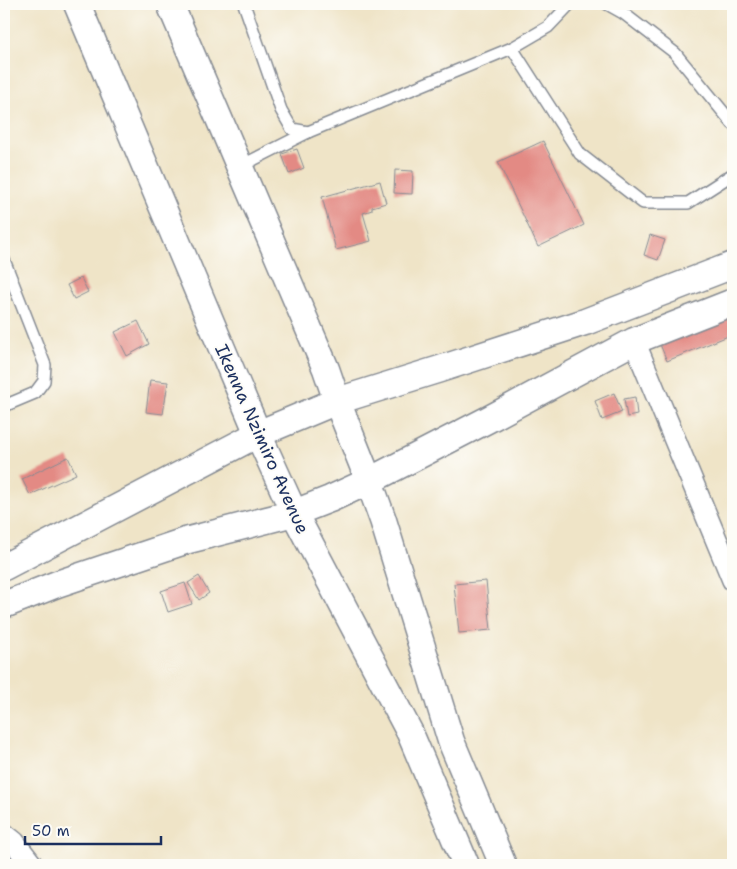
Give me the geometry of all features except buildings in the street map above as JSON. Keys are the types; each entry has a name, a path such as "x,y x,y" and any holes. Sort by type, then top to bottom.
{"street":[{"name":"Ikenna Nzimiro Avenue","path":"77,4 258,434 294,512 410,733 466,865"},
{"path":"170,4 326,368 383,520 451,741 504,865"},
{"path":"4,567 258,434 337,401 585,322 733,265"},
{"path":"4,604 185,541 294,512 330,499 369,481 634,342 733,302"},
{"path":"634,342 733,580"},
{"path":"4,834 14,842 32,865"}],"lane":[{"path":"244,4 282,110 292,128 308,132"},
{"path":"239,167 308,132 512,48 548,27 570,4"},
{"path":"607,4 624,13 675,53 733,124"},
{"path":"512,48 580,154 643,202 688,202 733,174"},
{"path":"4,260 46,365 44,382 35,393 4,406"}]}
